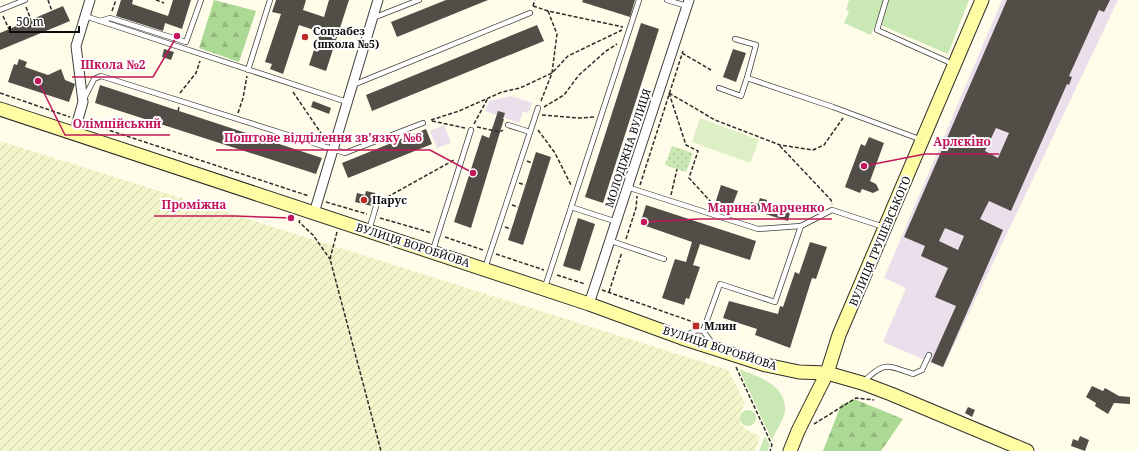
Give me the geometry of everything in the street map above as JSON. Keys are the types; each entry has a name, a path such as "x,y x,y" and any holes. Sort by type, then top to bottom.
{"main road":[{"name":"ВУЛИЦЯ ГРУШЕВСЬКОГО","path":"790,451 798,431 827,373 839,335 982,0"},
{"name":"ВУЛИЦЯ ВОРОБЙОВА","path":"0,109 485,269 589,304 682,338 730,352 766,365 799,372 827,373 862,383 1027,451"}],"street":[{"path":"74,133 82,102 76,46 90,0"},
{"path":"314,213 378,0"},
{"name":"МОЛОДІЖНА ВУЛИЦЯ","path":"589,304 611,241 688,3"}],"lane":[{"path":"0,10 24,0"},
{"path":"100,21 110,18 186,42 200,0"},
{"path":"248,70 270,0"},
{"path":"373,18 419,0"},
{"path":"544,289 639,0"},
{"path":"667,0 688,3"},
{"path":"886,0 877,30 955,65"},
{"path":"353,85 530,13"},
{"path":"85,16 347,102"},
{"path":"719,88 741,96 747,78 756,46 735,39"},
{"path":"82,102 94,79 101,76 345,154 423,123"},
{"path":"747,78 923,140"},
{"path":"485,269 537,111"},
{"path":"508,125 530,132"},
{"path":"432,252 471,130"},
{"path":"628,187 758,229 801,226 832,210 885,227"},
{"path":"369,231 377,203"},
{"path":"571,207 617,222"},
{"path":"703,332 720,284 775,302 801,226"},
{"path":"611,241 664,259"},
{"path":"682,338 697,330 703,332 717,348"},
{"path":"862,383 876,369 887,366 913,374 922,370 929,355"}],"path":[{"path":"24,0 31,20"},
{"path":"48,0 52,11"},
{"path":"110,18 116,0"},
{"path":"156,0 164,3"},
{"path":"533,6 548,11 630,28"},
{"path":"0,10 9,29"},
{"path":"537,111 552,73 557,34 548,11"},
{"path":"423,123 502,92 520,88 552,73 568,56 576,51 618,31 630,28"},
{"path":"537,111 564,95 579,75 606,50 625,42"},
{"path":"609,292 636,208 638,191 685,45"},
{"path":"682,53 711,70"},
{"path":"176,100 196,72 202,55"},
{"path":"236,119 243,98 248,70"},
{"path":"286,82 314,125 333,150"},
{"path":"659,90 669,93 714,120 780,145 813,150 824,145 847,112"},
{"path":"0,93 318,200 438,234 695,321 703,332"},
{"path":"669,93 686,145 698,151 689,178 710,202 708,213"},
{"path":"471,130 489,97"},
{"path":"537,111 579,118 601,117"},
{"path":"431,120 471,130 479,126 500,132 508,125"},
{"path":"534,121 555,153 576,192"},
{"path":"267,140 268,136"},
{"path":"780,145 831,200 832,210"},
{"path":"377,203 463,156"},
{"path":"669,201 677,170"},
{"path":"330,258 343,207"},
{"path":"299,222 313,234 330,258 381,451"},
{"path":"730,352 772,445 770,451"},
{"path":"798,431 820,422 847,402 856,398 864,397"}],"shaded area":[{"path":"1002,0 1118,0 943,368 883,342 906,288 884,278"},
{"path":"511,96 532,103 528,113 523,111 519,123 485,111 489,101"},
{"path":"444,125 451,143 437,148 430,131"}],"green space":[{"path":"214,0 256,11 239,62 199,48"},
{"path":"849,0 969,0 948,54 876,23 871,35 844,23 849,12 846,10"},
{"path":"700,118 759,140 750,163 692,142"},
{"path":"0,141 728,370 745,403 741,411 740,422 745,429 760,437 755,451 0,451"},
{"path":"672,146 693,153 686,172 665,165"},
{"path":"739,369 770,383 781,394 784,402 785,414 772,440"},
{"path":"854,399 903,419 881,451 823,451 841,405"},
{"path":"748,410 754,412 756,418 754,424 748,426 742,424 740,418 742,412"},
{"path":"765,436 770,445 767,451 759,451"}],"building":[{"path":"121,0 133,0 132,4 168,16 173,0 191,0 182,29 165,23 163,31 116,16"},
{"path":"276,0 306,0 303,10 324,17 329,0 349,0 326,71 309,65 320,32 299,25 283,74 270,69 272,64 265,62 281,14 272,12"},
{"path":"446,0 488,0 397,37 391,22"},
{"path":"583,0 635,0 630,17 582,2"},
{"path":"1007,0 1110,0 1104,12 1099,10 1069,76 1072,77 1069,85 1067,84 1011,211 989,201 980,219 1003,230 943,367 931,362 956,306 935,297 948,268 921,256 925,246 904,237","holes":["996,128 1009,133 998,158 985,151","945,228 964,236 958,250 939,241"]},
{"path":"63,6 70,21 0,50 0,33"},
{"path":"641,23 659,29 603,203 585,197"},
{"path":"537,25 544,41 372,111 366,95"},
{"path":"164,49 174,52 171,60 162,57"},
{"path":"733,49 746,53 736,82 723,77"},
{"path":"19,59 27,62 25,67 48,75 61,69 65,80 75,84 69,102 8,82 14,64 17,65"},
{"path":"100,85 322,158 316,174 95,103"},
{"path":"313,101 331,108 329,114 311,107"},
{"path":"498,111 505,113 504,119 471,228 454,222 482,135 489,138"},
{"path":"426,129 432,144 348,178 342,163"},
{"path":"869,137 884,143 870,181 876,184 879,190 873,193 862,189 860,193 845,187 861,144 865,146"},
{"path":"536,152 551,157 523,245 508,240"},
{"path":"721,185 738,191 731,209 715,204"},
{"name":"Парус","path":"366,191 375,193 372,206 355,202 357,193 365,195"},
{"path":"760,198 767,200 766,206 790,213 788,221 749,209 751,202 758,204"},
{"path":"646,205 756,241 750,260 700,244 693,265 700,267 689,299 686,298 684,305 662,298 675,259 686,262 692,242 640,224"},
{"path":"578,218 595,224 580,271 563,266"},
{"path":"810,242 827,247 816,279 812,278 790,348 755,335 757,329 723,318 729,301 778,314 780,306 783,307 795,272 799,274"},
{"path":"1092,386 1103,391 1105,388 1119,396 1130,397 1130,404 1114,403 1108,414 1095,406 1096,403 1086,397"},
{"path":"968,407 975,410 972,417 965,413"},
{"path":"1080,436 1089,440 1085,451 1071,446 1073,439 1078,441"}],"place":[{"name":"Школа №2","path":"177,36"},
{"name":"Соцзабез (школа №5)","path":"305,37"},
{"name":"Олімпійський","path":"38,81"},
{"name":"Арлєкіно","path":"864,166"},
{"name":"Поштове відділення зв'язку №6","path":"473,173"},
{"name":"Парус","path":"364,200"},
{"name":"Проміжна","path":"291,218"},
{"name":"Марина Марченко","path":"644,222"},
{"name":"Млин","path":"696,326"}]}
